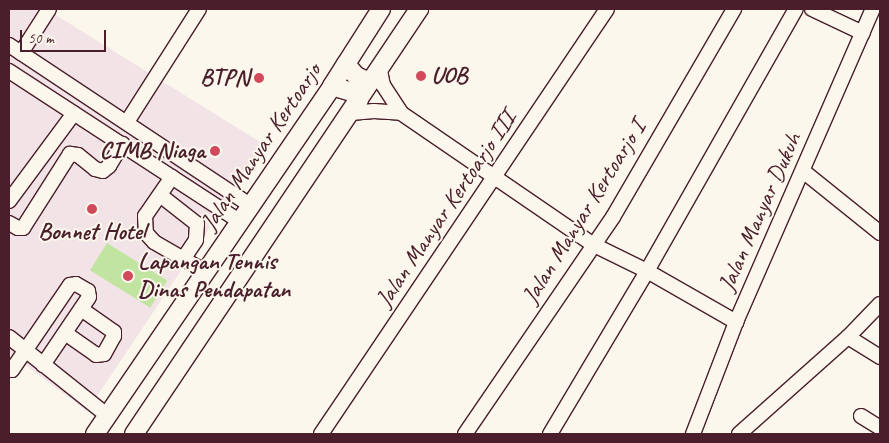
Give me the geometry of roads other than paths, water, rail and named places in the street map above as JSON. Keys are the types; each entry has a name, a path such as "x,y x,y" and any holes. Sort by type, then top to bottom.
{"main road":[{"name":"Jalan Manyar Kertoarjo","path":"95,434 332,86 381,9"},
{"path":"134,434 420,9"},
{"path":"346,64 356,76 365,80 376,75"},
{"path":"332,86 352,92 355,107"}],"street":[{"path":"21,53 50,9"},
{"path":"127,122 199,9"},
{"name":"Jalan Manyar Kertoarjo III","path":"321,434 607,9"},
{"name":"Jalan Manyar Kertoarjo I","path":"465,434 613,217 734,9"},
{"path":"550,434 647,271 796,9"},
{"path":"812,9 863,32"},
{"path":"874,9 880,12"},
{"name":"Jalan Manyar Dukuh","path":"693,434 736,322 874,9"},
{"path":"9,44 250,205"},
{"path":"9,71 239,221"},
{"path":"376,75 401,113 594,246 647,271 736,322"},
{"path":"355,107 374,111 401,113"},
{"path":"9,201 14,184 74,114"},
{"path":"9,223 18,228 23,228 70,154 78,155 95,169 103,171 109,166 122,144"},
{"path":"803,171 880,233"},
{"path":"172,177 145,216 146,233 154,242 206,272"},
{"path":"200,196 211,180"},
{"path":"160,195 197,224 196,240 183,259"},
{"path":"10,372 72,284 89,294 81,310 44,366"},
{"path":"739,434 848,337 880,304"},
{"path":"65,333 96,354 104,354 114,332 81,310"},
{"path":"9,337 108,416"},
{"path":"848,337 880,357"},
{"path":"861,416 880,428"}],"place":[{"name":"UOB","path":"421,76"},
{"name":"BTPN","path":"259,78"},
{"name":"CIMB Niaga","path":"215,151"},
{"name":"Bonnet Hotel","path":"92,209"},
{"name":"Lapangan Tennis Dinas Pendapatan","path":"128,276"}]}
